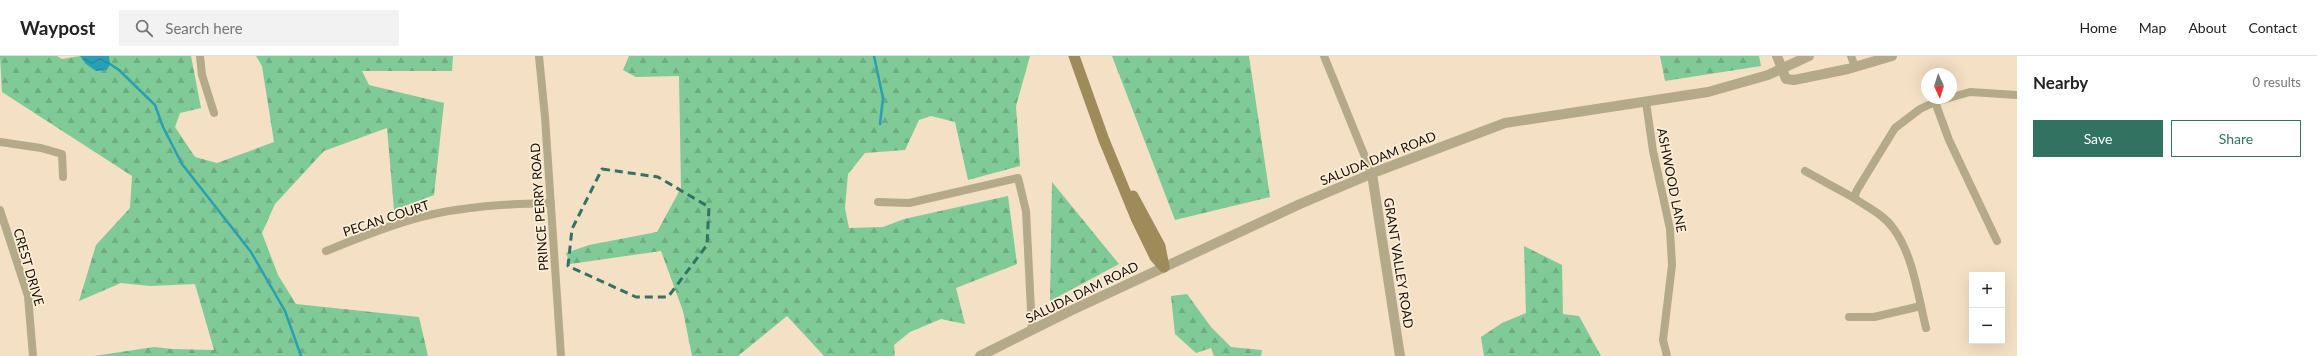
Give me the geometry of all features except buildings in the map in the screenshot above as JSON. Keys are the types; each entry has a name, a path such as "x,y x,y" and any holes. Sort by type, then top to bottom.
{"main road":[{"path":"1074,56 1104,140 1121,178 1135,199 1160,246 1164,267"}],"street":[{"path":"200,56 202,76 214,114"},
{"name":"PRINCE PERRY ROAD","path":"538,56 551,203 561,356"},
{"path":"1324,56 1372,174"},
{"path":"1777,56 1786,79 1794,80 1855,67 1892,56"},
{"name":"SALUDA DAM ROAD","path":"980,356 1164,267 1300,204 1372,174 1505,123 1646,102 1738,85 1782,69 1809,56"},
{"path":"1851,56 1855,67"},
{"path":"1957,96 1970,92 2017,95"},
{"name":"ASHWOOD LANE","path":"1646,102 1653,151 1670,229 1672,265 1663,340 1667,356"},
{"path":"1854,198 1879,152 1895,128 1906,118 1931,104"},
{"path":"1936,104 1949,140 1997,241"},
{"path":"0,142 41,148 62,154 63,177"},
{"path":"1804,171 1854,198 1893,228 1914,276 1926,328"},
{"name":"GRANT VALLEY ROAD","path":"1372,174 1400,356"},
{"path":"878,202 910,203 1018,178 1026,211 1032,330"},
{"name":"PECAN COURT","path":"326,252 431,214 502,204 551,203"},
{"name":"CREST DRIVE","path":"0,210 4,233 28,296 33,356"},
{"path":"1849,317 1874,317 1921,306"}],"highlighted area":[{"path":"602,169 658,177 709,207 707,245 668,297 636,297 568,266 572,229"}],"green space":[{"path":"0,56 57,56 62,59 80,56 191,56 201,108 180,113 175,127 195,157 217,163 274,142 262,66 256,56 453,56 452,71 362,71 369,85 444,103 434,195 394,210 387,128 324,151 275,204 262,233 278,275 296,304 419,317 428,356 94,356 154,347 214,350 195,284 150,286 121,283 79,301 96,245 130,208 132,176 2,92"},
{"path":"629,56 1030,56 1016,106 1020,166 968,180 955,122 931,116 919,120 905,150 865,153 848,174 845,208 849,228 883,227 904,219 1008,196 1017,264 956,288 965,324 941,319 910,332 894,345 895,356 824,356 787,316 738,356 692,356 683,311 661,251 570,264 566,253 589,245 657,232 681,188 679,76 636,77 623,70"},
{"path":"1112,56 1249,56 1270,197 1175,220"},
{"path":"1660,56 1759,56 1761,66 1665,81"},
{"path":"1052,182 1119,264 1050,301"},
{"path":"1524,246 1562,265 1563,314 1579,316 1601,356 1484,356 1481,337 1502,323 1526,313"},
{"path":"1187,294 1211,327 1231,347 1262,350 1261,356 1214,356 1211,348 1196,353 1175,334 1171,296"}],"water":[{"path":"80,56 109,56 110,64 107,70 96,71 86,64"}],"waterway":[{"path":"874,56 883,98 880,124"},
{"path":"110,64 119,70 155,105 163,127 182,164 251,252 285,311 301,356"}]}
